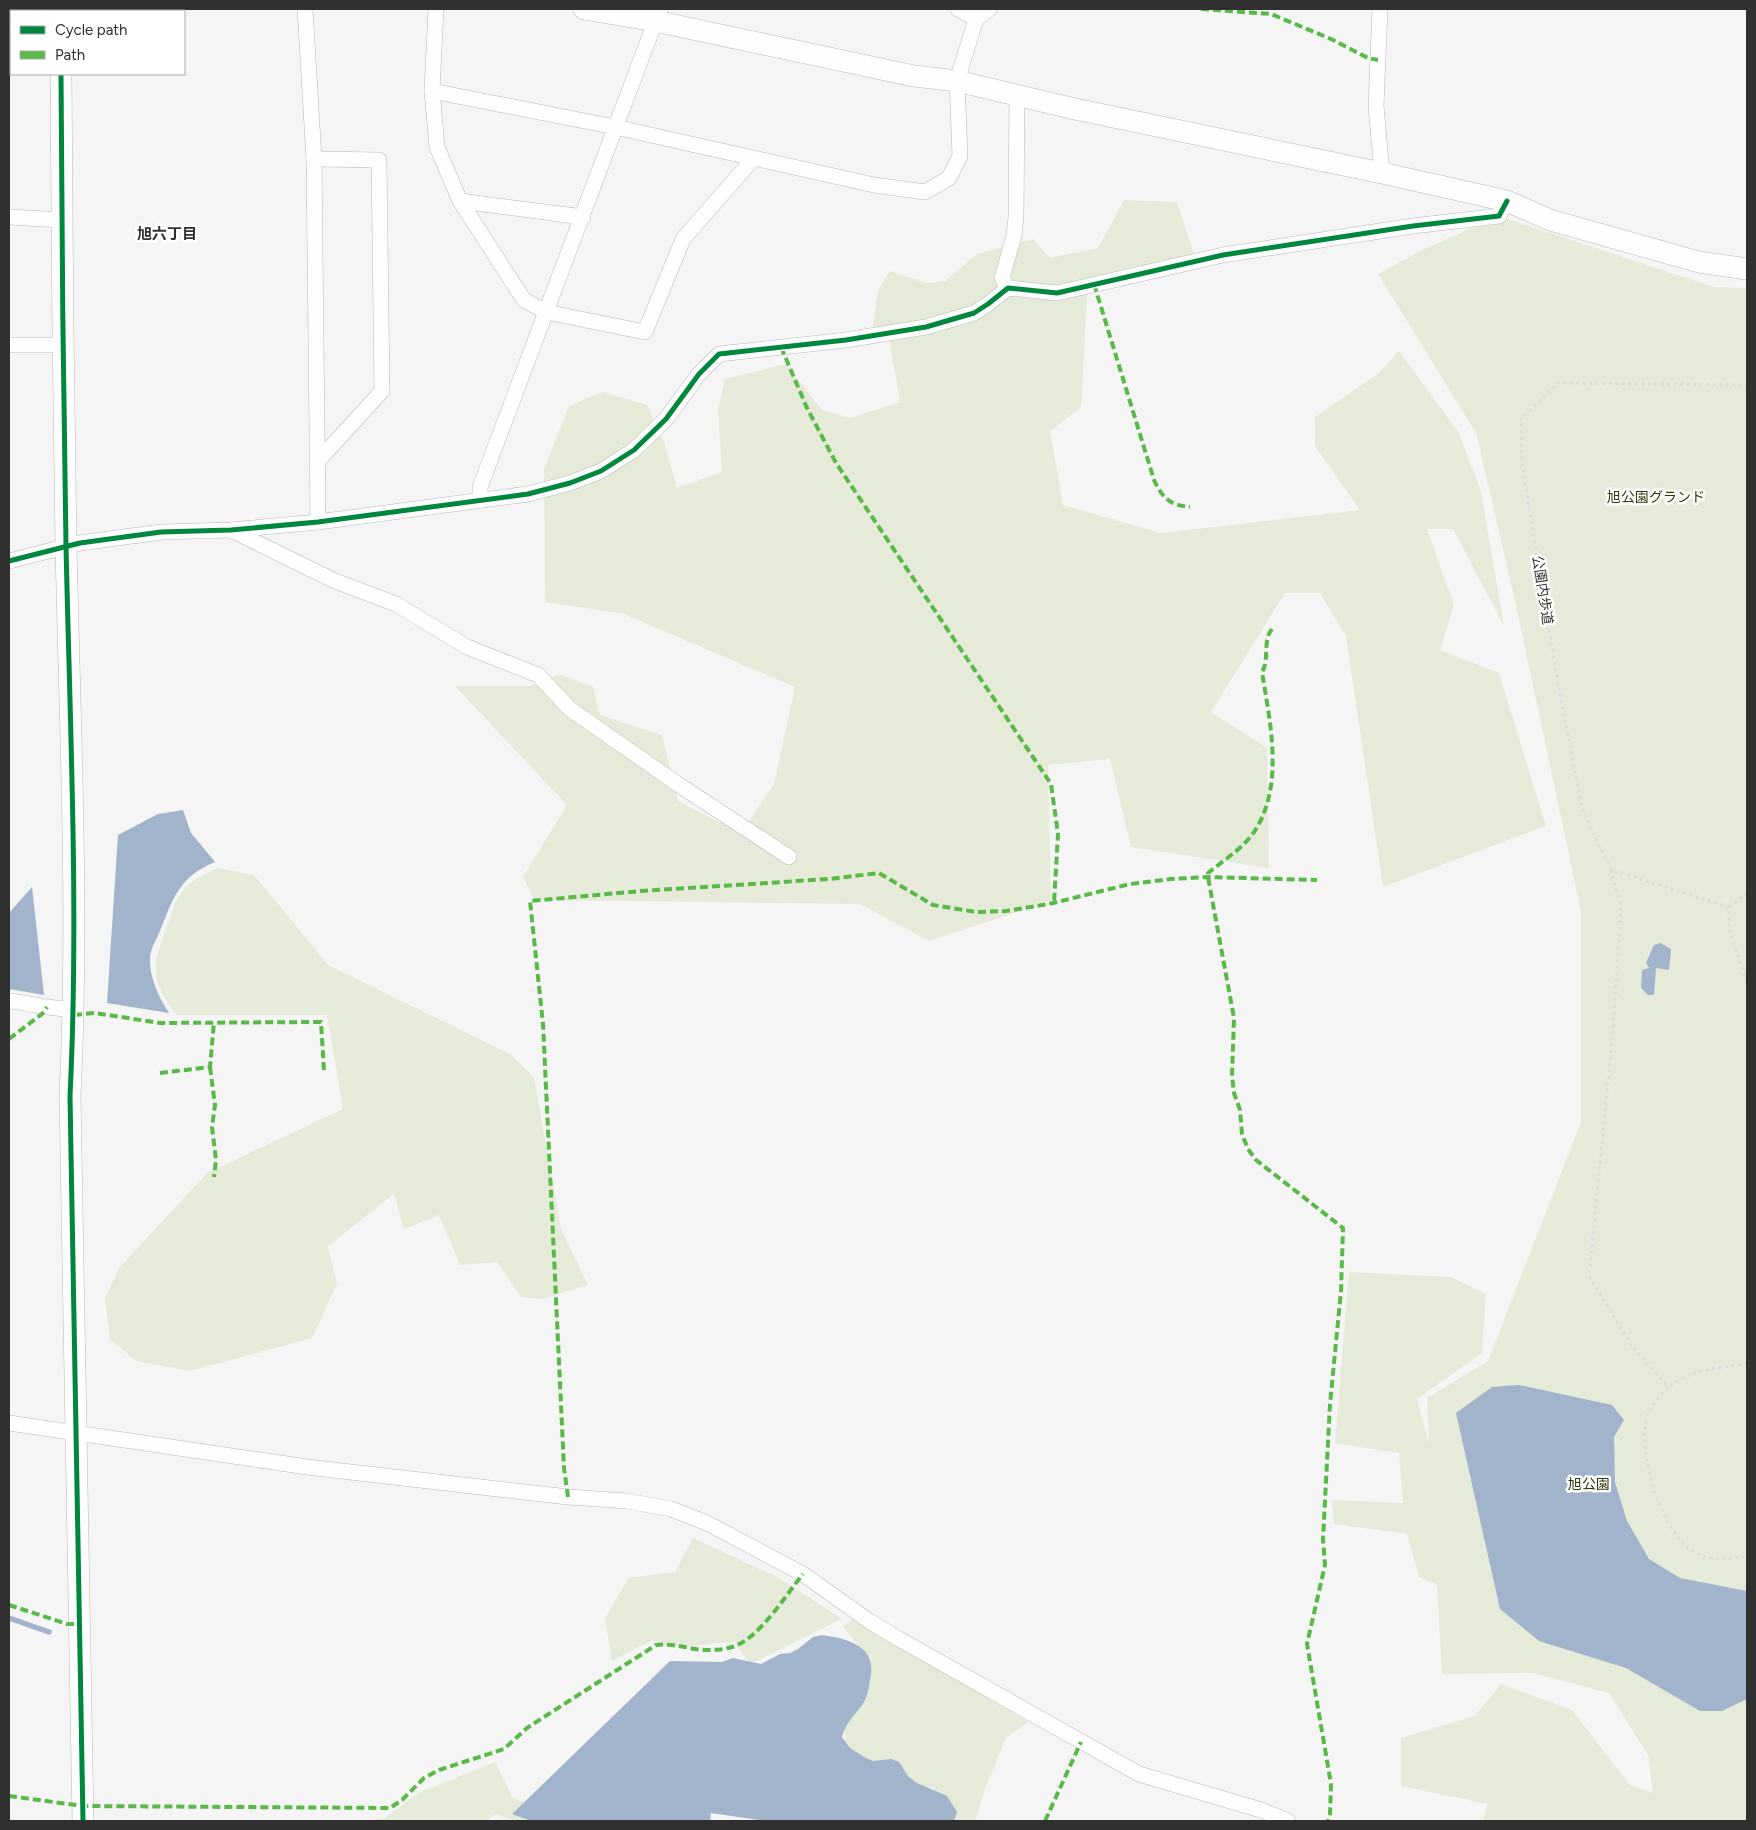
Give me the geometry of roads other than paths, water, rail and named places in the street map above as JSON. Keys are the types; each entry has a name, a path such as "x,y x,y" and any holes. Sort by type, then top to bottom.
{"street":[{"path":"305,9 314,159 318,522"},
{"path":"436,9 432,91 437,147 460,201 524,300 546,312 645,332 683,239 753,159"},
{"path":"584,9 658,15 914,76 957,81 1382,173 1507,202 1550,220 1699,262 1747,269"},
{"path":"958,9 976,18"},
{"path":"432,91 615,127 874,185 925,192 949,178 960,156 957,81 976,18 989,9"},
{"path":"1380,9 1376,106 1382,173"},
{"path":"480,499 480,487 658,15"},
{"path":"61,75 66,547 74,825 74,1005 70,1096 83,1821"},
{"path":"1008,288 1002,278 1014,236 1016,217 1017,95"},
{"path":"314,159 379,160 382,391 317,462"},
{"path":"460,201 583,217"},
{"path":"9,561 66,547 161,532 231,530 318,522 528,494 570,483 601,472 634,450 660,425 699,374 719,354 846,340 926,327 974,313 1008,288 1057,293 1223,255 1413,226 1480,220 1499,216 1507,202"},
{"path":"9,218 62,220"},
{"path":"9,345 64,346"},
{"path":"231,530 335,581 396,604 467,647 538,675 570,709 679,786 789,857"},
{"path":"9,1001 58,1010 74,1005"},
{"path":"9,1423 308,1467 568,1497 627,1501 671,1509 707,1523 803,1574 869,1621 899,1639 1139,1774 1261,1810 1288,1821"}],"water":[{"path":"183,810 191,833 215,862 193,874 179,889 169,908 150,956 153,979 161,1000 169,1013 107,1003 118,835 158,814"},
{"path":"32,887 44,995 9,989 9,913"},
{"path":"1660,943 1671,949 1669,970 1656,968 1654,995 1648,995 1641,988 1642,970 1649,968 1646,963 1654,945"},
{"path":"1519,1385 1612,1405 1624,1420 1614,1437 1615,1482 1627,1521 1649,1559 1680,1578 1747,1591 1747,1699 1722,1711 1700,1711 1626,1668 1539,1641 1500,1609 1456,1413 1492,1387"},
{"path":"822,1635 842,1639 859,1646 870,1659 871,1668 866,1697 849,1722 842,1737 850,1748 864,1757 873,1761 891,1759 899,1762 908,1776 917,1783 947,1796 957,1812 954,1821 766,1821 711,1813 710,1821 531,1821 512,1814 670,1661 722,1662 733,1658 761,1664 780,1654 790,1653 813,1637"}],"waterway":[{"path":"9,1618 49,1632"}],"district":[{"name":"旭六丁目","path":"167,234"}],"park label":[{"name":"旭公園グランド","path":"1656,497"},
{"name":"旭公園","path":"1589,1484"}]}
